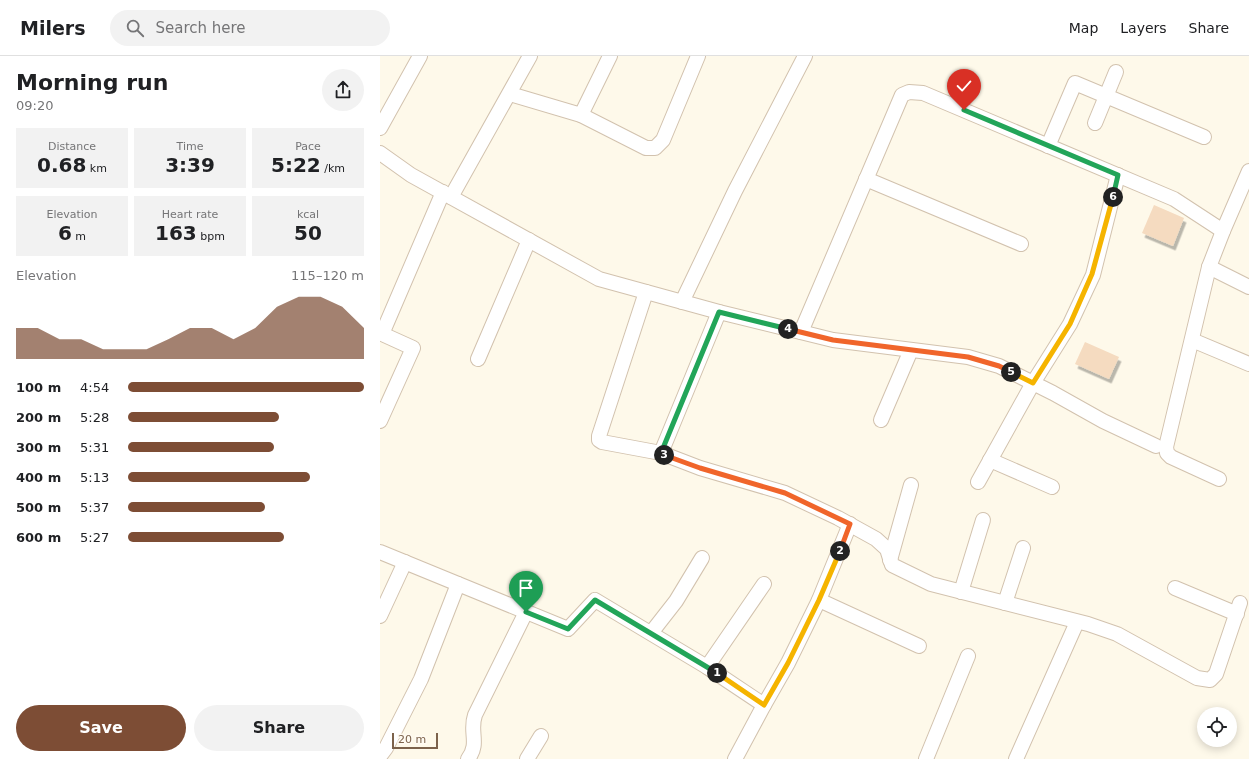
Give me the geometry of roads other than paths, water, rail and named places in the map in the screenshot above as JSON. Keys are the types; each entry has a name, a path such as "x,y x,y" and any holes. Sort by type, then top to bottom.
{"street":[{"path":"380,128 420,56"},
{"path":"380,421 413,348 382,334 447,195 510,94 530,56"},
{"path":"581,115 610,56"},
{"path":"510,94 581,115 646,148 655,148 663,140 698,56"},
{"path":"682,302 735,191 805,56"},
{"path":"1095,123 1116,72"},
{"path":"1048,146 1076,83 1204,137"},
{"path":"801,332 902,95 909,92 923,93 1174,199 1223,231"},
{"path":"380,153 411,175 599,278 719,312 833,340 968,357 999,366 1102,421 1156,446"},
{"path":"1219,479 1171,457 1166,453 1166,447 1209,267 1249,171"},
{"path":"978,482 1033,383 1070,324 1092,274 1118,175"},
{"path":"866,179 1021,244"},
{"path":"478,359 529,240"},
{"path":"1209,267 1249,287"},
{"path":"646,292 599,436 599,440 602,442 661,453 700,468 785,493 850,524 876,539 887,549 892,565 931,584 1077,622 1117,634 1197,678 1210,680 1216,674 1239,608 1175,588"},
{"path":"661,453 719,312"},
{"path":"1192,340 1249,364"},
{"path":"881,420 911,350"},
{"path":"990,460 1052,487"},
{"path":"890,560 911,485"},
{"path":"961,592 983,520"},
{"path":"739,758 764,705 788,663 819,600 850,524"},
{"path":"1005,603 1023,548"},
{"path":"380,552 568,629 595,600 707,666 764,705"},
{"path":"651,633 676,601 702,558"},
{"path":"380,616 405,562"},
{"path":"380,756 386,748 420,679 458,584"},
{"path":"707,666 764,584"},
{"path":"819,600 919,646"},
{"path":"468,759 474,748 473,727 475,715 526,612"},
{"path":"1016,759 1077,622"},
{"path":"926,759 968,656"},
{"path":"527,759 541,736"}]}
